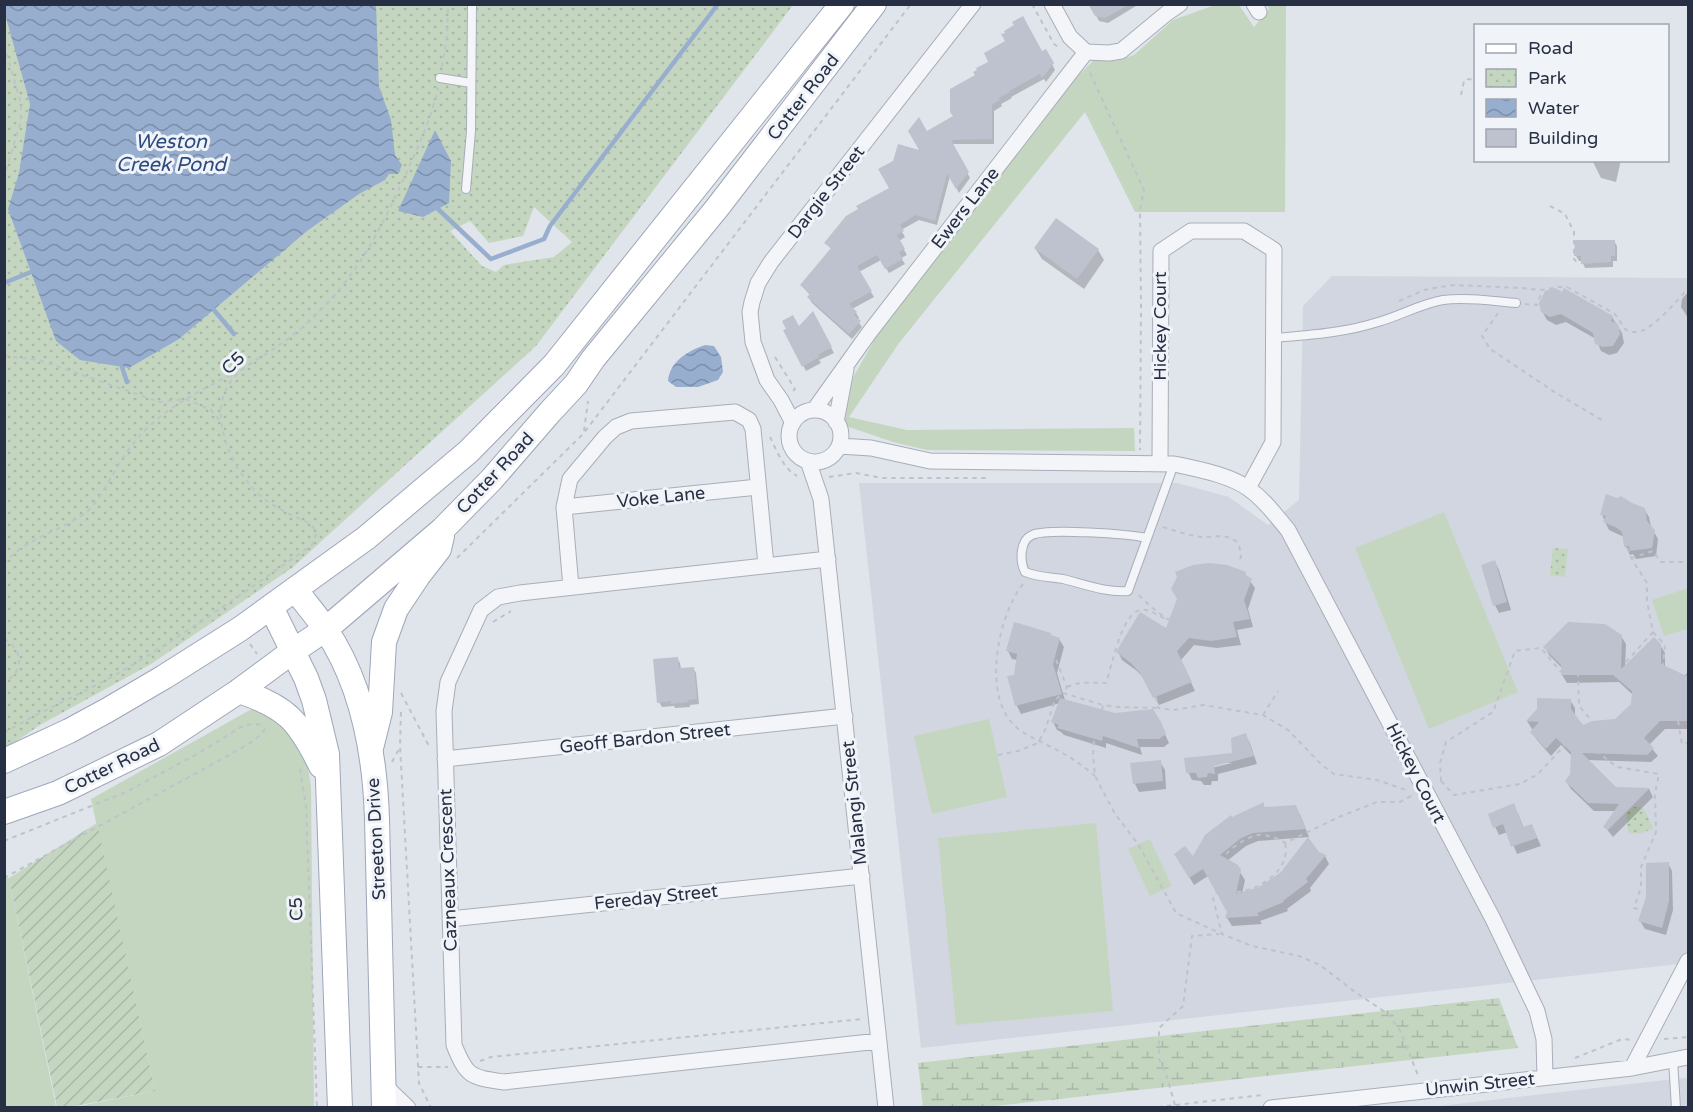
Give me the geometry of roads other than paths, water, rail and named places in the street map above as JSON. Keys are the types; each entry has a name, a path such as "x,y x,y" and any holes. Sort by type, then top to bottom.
{"main road":[{"name":"Cotter Road","path":"4,761 106,711 240,629 366,538 468,452 554,364 842,4"},
{"name":"Cotter Road","path":"4,812 58,793 149,749 239,691 326,629 443,529 492,479 576,384 593,359 717,208 874,4"},
{"path":"370,751 380,712 384,642 396,609 439,549 443,529"},
{"name":"Streeton Drive","path":"295,589 326,629 348,671 370,751 376,793 383,1096"},
{"path":"271,607 314,700 327,754 340,1107"},
{"path":"239,691 263,699 289,716 310,744 327,778"}],"street":[{"name":"Dargie Street","path":"793,423 767,380 753,342 750,312 758,283 771,262 973,4"},
{"path":"1052,4 1081,57 1121,51 1180,4"},
{"name":"Ewers Lane","path":"810,411 1081,57"},
{"name":"Hickey Court","path":"1248,488 1273,442 1274,250 1244,231 1191,231 1161,251 1167,464 1224,477 1248,488 1262,500 1288,530 1493,919 1537,1011 1544,1039 1545,1077"},
{"name":"Ewers Lane","path":"839,433 846,366"},
{"path":"781,400 810,411"},
{"path":"810,411 823,411 831,415 839,433 834,453 821,461 808,461 801,458 791,446 789,438 793,423 801,414 810,411"},
{"path":"571,587 564,507 570,479 605,437 616,427 631,421 735,412 749,420 753,429 766,565"},
{"path":"839,433 871,448 930,461 1167,464"},
{"name":"Malangi Street","path":"819,478 828,458"},
{"name":"Malangi Street","path":"808,461 819,478 886,1107"},
{"name":"Voke Lane","path":"564,507 758,487"},
{"name":"Cazneaux Crescent","path":"828,559 520,593 498,597 481,610 448,682 444,711 454,1045 463,1067 477,1078 504,1082 879,1041"},
{"name":"Geoff Bardon Street","path":"445,759 845,716"},
{"name":"Fereday Street","path":"450,919 862,876"},
{"path":"1632,1068 1689,961"},
{"name":"Unwin Street","path":"1271,1107 1632,1068 1689,1057"},
{"path":"383,1096 408,1107"}],"lane":[{"path":"466,189 471,131 472,4"},
{"path":"440,78 471,83"},
{"path":"1274,338 1352,329 1444,300 1516,303"},
{"path":"1147,538 1134,535 1056,532 1034,534 1027,538 1023,546 1022,566 1025,572 1031,575 1062,579 1118,592 1128,591 1147,538 1152,523 1167,464"},
{"path":"1673,1060 1676,1107"}],"water":[{"name":"Weston Creek Pond","path":"4,5 376,5 379,86 391,120 395,155 402,165 398,174 389,174 385,180 359,194 307,231 179,339 129,368 80,360 56,341 8,209 19,173 30,104"},
{"path":"435,130 451,161 449,203 423,217 398,211"},
{"path":"705,345 714,346 721,357 723,372 718,380 698,387 676,387 668,381 676,362 692,350"}],"waterway":[{"path":"438,209 491,259 544,239 550,226 718,4"},
{"path":"4,283 31,272"},
{"path":"214,310 234,334"},
{"path":"122,367 127,382"}]}
